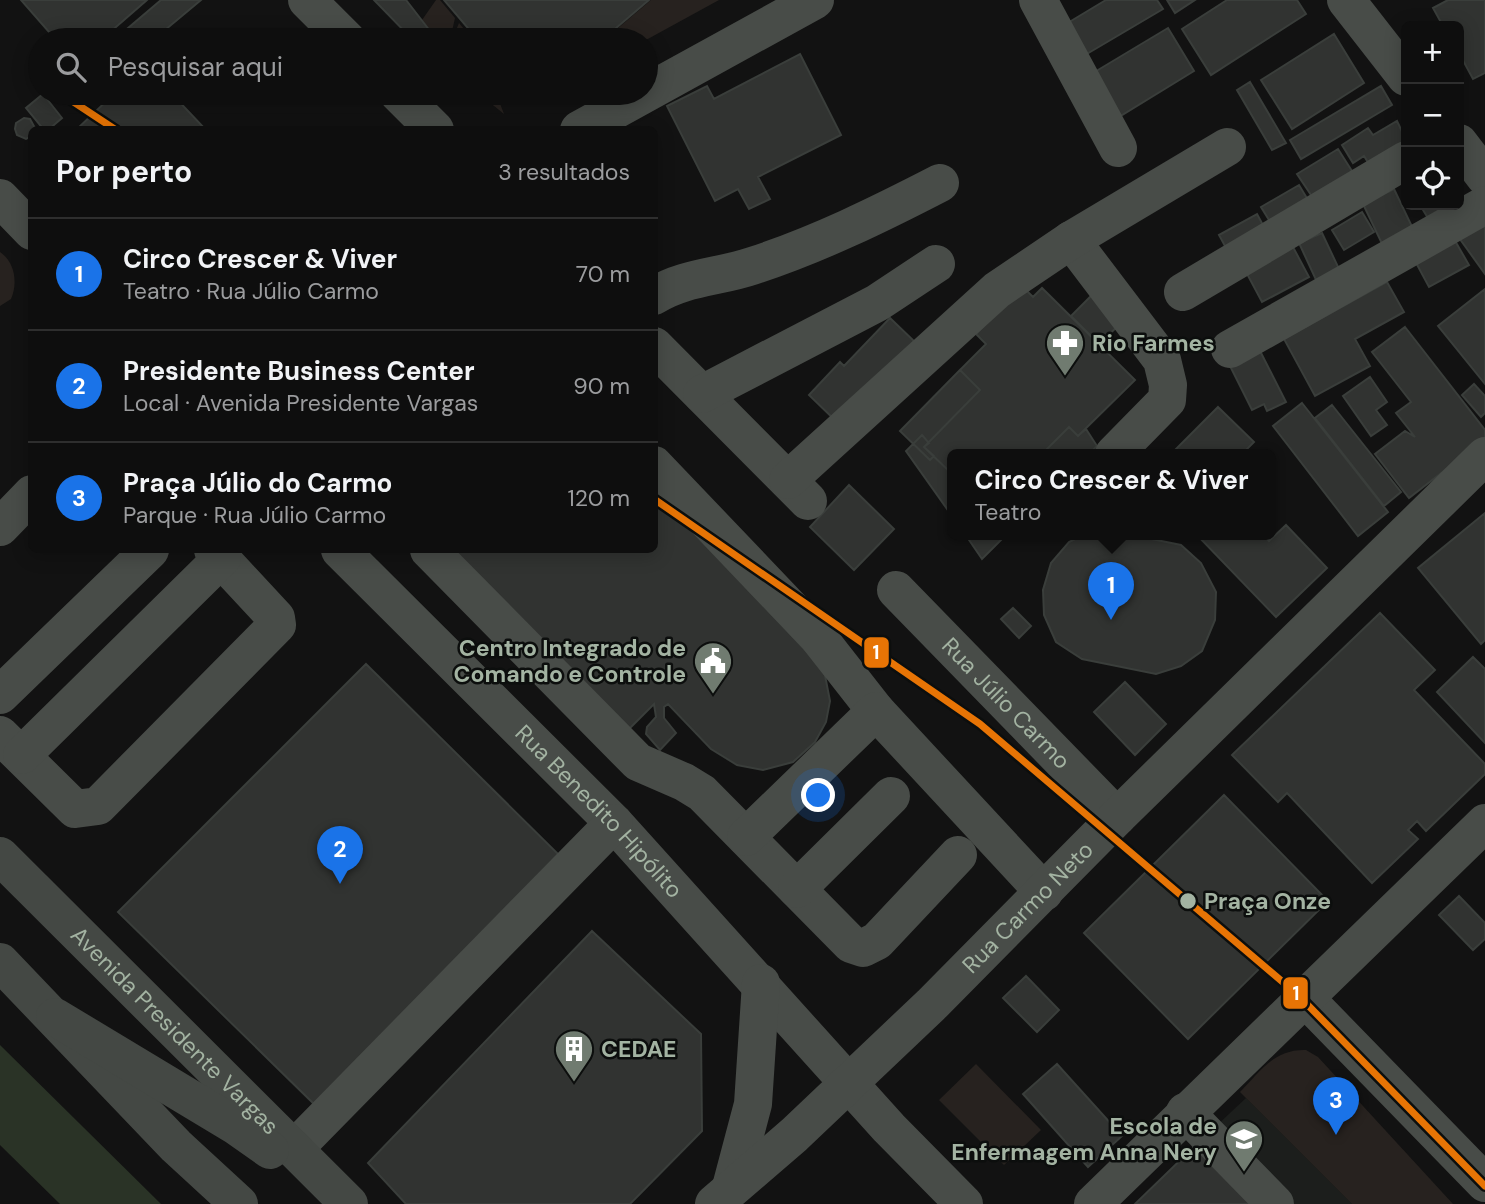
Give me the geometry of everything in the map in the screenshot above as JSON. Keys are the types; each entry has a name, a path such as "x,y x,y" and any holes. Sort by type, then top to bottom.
{"main road":[{"name":"Avenida Presidente Vargas","path":"0,856 347,1204"},
{"path":"0,962 176,1146 239,1204"},
{"path":"55,1017 236,1126 347,1204"}],"street":[{"path":"307,0 335,28"},
{"path":"658,86 815,0"},
{"path":"1038,0 1118,148"},
{"path":"1358,3 1401,69"},
{"path":"408,105 425,126"},
{"path":"586,126 624,105"},
{"path":"658,350 798,490 998,290 1071,240 1227,147"},
{"path":"1462,147 1485,177"},
{"path":"1183,292 1401,163"},
{"path":"658,294 691,280 752,266 785,253 940,183"},
{"path":"0,198 28,227"},
{"path":"1230,349 1485,205"},
{"path":"1071,240 1154,348 1166,370 1167,400 1119,449"},
{"path":"702,394 877,303 936,264"},
{"name":"Rua Carmo Neto","path":"723,1195 794,1135 931,1005 1117,817 1485,456"},
{"path":"658,469 818,637 876,711 1044,892"},
{"path":"0,527 28,499"},
{"path":"0,695 147,553"},
{"name":"Rua Benedito Hipólito","path":"343,553 614,823 848,1081 964,1204"},
{"path":"432,553 638,762 702,793 851,944 863,948 877,941 958,855"},
{"path":"218,554 276,618 277,625 98,806 75,808 11,745 218,554"},
{"name":"Rua Júlio Carmo","path":"896,590 1117,817"},
{"path":"746,837 876,711"},
{"path":"797,889 891,796"},
{"path":"294,1149 614,823"},
{"path":"1093,1204 1303,996 1485,823"},
{"path":"723,1195 753,1104 761,983"},
{"path":"1303,996 1481,1173"},
{"path":"1185,1112 1275,1204"}],"shaded area":[{"path":"436,0 440,0 455,18 453,28 428,28 422,20"},
{"path":"651,0 719,0 658,33 658,28 618,28"},
{"path":"493,105 501,105 504,114"},
{"path":"0,252 9,261 15,280 11,299 0,306"},
{"path":"0,1045 161,1204 60,1204 0,1145"},
{"path":"1306,1050 1318,1057 1453,1204 1352,1204 1240,1092 1277,1057"},
{"path":"976,1064 1041,1130 1004,1165 939,1100"},
{"name":"Escola de Enfermagem Anna Nery","path":"1246,1098 1352,1204 1135,1204 1198,1143"}],"building":[{"path":"21,0 147,0 115,28 46,28"},
{"path":"161,0 201,0 167,28 128,28"},
{"path":"374,0 406,0 428,28 401,28"},
{"path":"444,0 649,0 616,28 468,28"},
{"path":"1106,0 1157,0 1163,9 1080,58 1061,27"},
{"path":"1167,0 1195,0 1175,13"},
{"path":"1227,0 1297,0 1306,14 1211,75 1182,29"},
{"path":"1448,0 1485,0 1485,73 1473,79 1464,62 1464,21 1440,21 1433,8"},
{"path":"1168,28 1194,71 1109,123 1083,79"},
{"path":"1334,34 1364,83 1292,129 1261,80"},
{"path":"800,54 841,135 758,177 770,199 749,209 738,189 715,201 667,106 707,86 714,99"},
{"path":"1250,82 1286,143 1272,150 1237,90"},
{"path":"1381,86 1392,105 1301,159 1290,140"},
{"path":"30,105 52,105 62,118 53,126 41,126 26,108"},
{"path":"102,105 182,105 202,126 80,126"},
{"path":"24,118 30,119 34,126 28,126 28,138 17,135 16,123"},
{"path":"1397,121 1401,129 1401,143 1369,164 1364,156 1353,163 1342,145 1368,128 1373,135"},
{"path":"1338,149 1357,179 1317,204 1297,174"},
{"path":"1299,185 1314,210 1277,233 1261,207"},
{"path":"1394,189 1401,210 1404,210 1416,235 1385,250 1363,204"},
{"path":"1423,210 1450,210 1431,223"},
{"path":"1362,212 1374,232 1344,250 1332,230"},
{"path":"1257,214 1270,238 1232,259 1219,235"},
{"path":"1479,220 1485,228 1485,274 1457,235"},
{"path":"1322,233 1340,271 1317,282 1299,243"},
{"path":"1454,239 1469,265 1429,287 1415,261"},
{"path":"1293,247 1309,277 1262,302 1246,272"},
{"path":"1387,282 1404,312 1355,339 1370,366 1315,396 1284,339"},
{"path":"1023,287 1033,297 1042,288 1135,380 1078,436 1069,427 1047,449 947,449 947,469 924,447 980,390 960,370 986,344 976,334"},
{"path":"1485,289 1485,384 1438,326"},
{"path":"1093,294 1121,323 1099,344 1071,316"},
{"path":"890,318 916,343 839,424 809,395 840,362 844,366"},
{"path":"1405,327 1485,430 1485,439 1409,498 1375,454 1405,431 1415,437 1396,413 1411,402 1372,352"},
{"path":"1257,345 1286,402 1267,411 1264,404 1252,410 1227,360"},
{"path":"960,370 980,390 924,447 934,456 930,460 900,431"},
{"path":"1370,377 1387,402 1376,410 1387,425 1371,436 1343,396"},
{"path":"1474,384 1485,396 1485,413 1481,417 1462,395"},
{"path":"1302,403 1388,512 1358,536 1273,426"},
{"path":"1332,405 1401,492 1384,506 1315,418"},
{"path":"1218,407 1254,442 1247,449 1176,449"},
{"path":"1069,427 1078,436 1086,429 1097,446 1094,449 1047,449"},
{"path":"922,435 929,443 924,447 947,469 947,509 906,451"},
{"path":"849,485 894,529 854,570 810,527"},
{"path":"658,493 824,670 830,701 826,722 815,742 793,762 763,770 737,765 711,749 668,704 664,707 664,718 676,733 660,750 646,734 647,727 656,717 654,704 627,731 454,553 658,553"},
{"path":"1485,513 1485,640 1481,644 1418,568"},
{"path":"1286,525 1327,568 1276,617 1202,540 1269,541 1276,540 1276,534"},
{"path":"969,540 1001,540 982,559"},
{"path":"1156,540 1181,545 1201,563 1216,592 1215,620 1202,651 1181,666 1156,674 1082,659 1056,642 1044,615 1043,590 1051,563 1069,542"},
{"path":"1013,608 1031,626 1019,638 1001,619"},
{"path":"1380,613 1435,670 1414,690 1485,764 1485,774 1426,831 1417,821 1408,830 1418,839 1372,883 1287,793 1278,802 1232,755"},
{"path":"1473,657 1485,669 1485,743 1437,692"},
{"path":"366,664 561,857 315,1105 118,912"},
{"path":"1125,682 1166,724 1135,755 1094,712"},
{"path":"1224,795 1328,901 1188,1039 1084,933"},
{"path":"1459,896 1485,923 1485,939 1473,950 1439,915"},
{"name":"CEDAE","path":"592,931 701,1034 702,1131 630,1204 406,1204 368,1163"},
{"path":"1026,976 1059,1010 1037,1032 1003,998"},
{"path":"1057,1064 1122,1136 1088,1167 1023,1094"},
{"path":"1198,1143 1255,1204 1135,1204"}],"transit line":[{"name":"1","path":"78,105 110,126"},
{"name":"1","path":"658,502 980,724 1298,995 1485,1186"}],"place":[{"name":"Rio Farmes","path":"1065,377"},
{"name":"Circo Crescer & Viver","path":"1111,620"},
{"name":"Centro Integrado de Comando e Controle","path":"713,695"},
{"name":"Presidente Business Center","path":"340,884"},
{"name":"Praça Onze","path":"1188,901"},
{"name":"CEDAE","path":"574,1083"},
{"name":"Praça Júlio do Carmo","path":"1336,1135"},
{"name":"Escola de Enfermagem Anna Nery","path":"1244,1173"}]}
